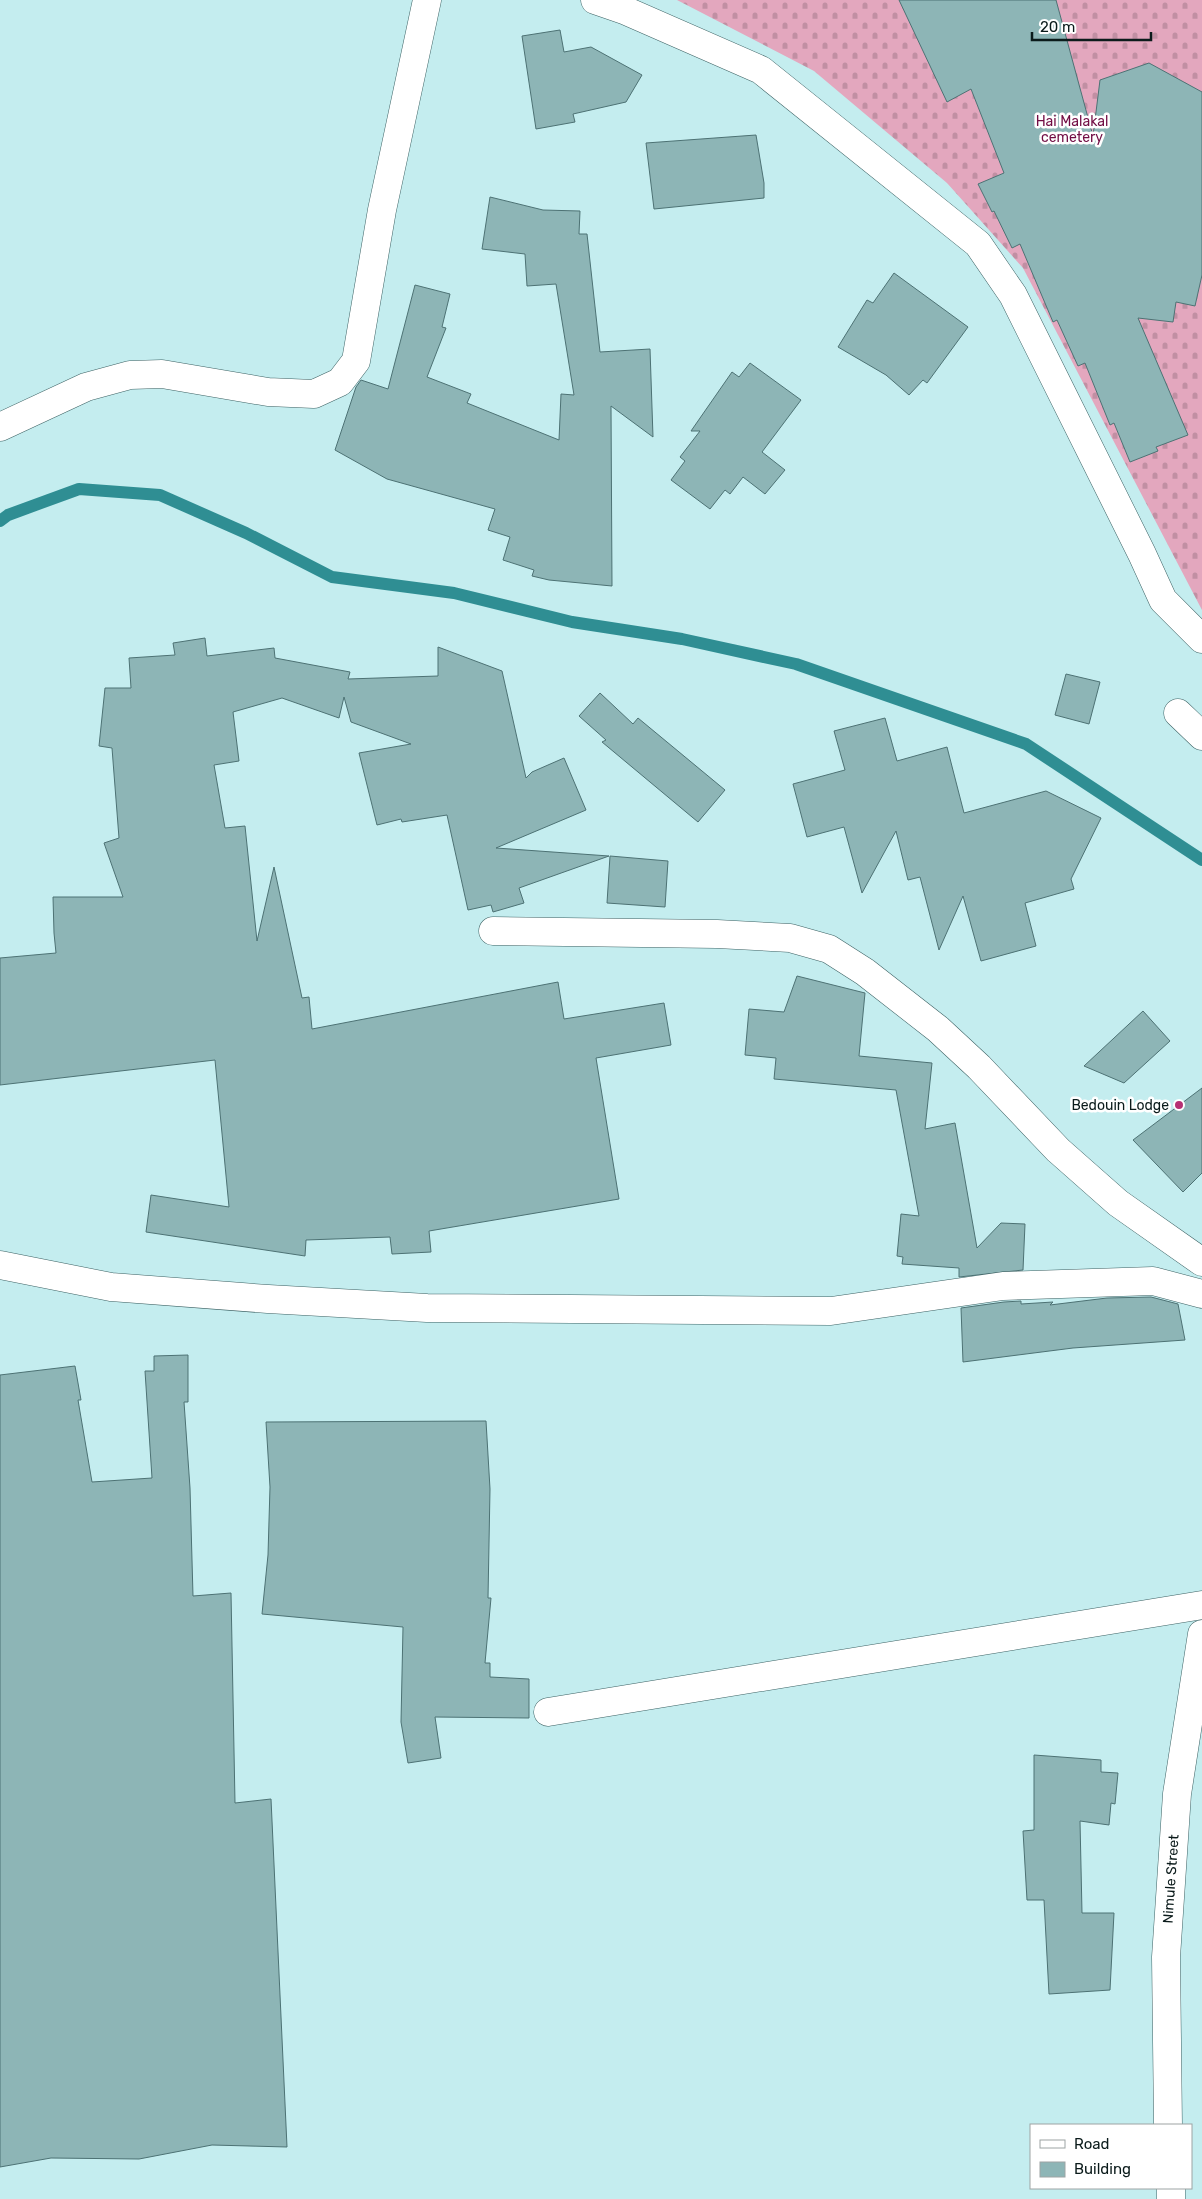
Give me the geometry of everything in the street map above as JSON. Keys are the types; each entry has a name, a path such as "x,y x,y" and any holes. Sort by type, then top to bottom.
{"street":[{"path":"0,427 86,388 130,375 162,374 268,392 314,394 340,382 356,361 382,210 427,0"},
{"path":"594,0 624,10 761,70 978,244 1013,295 1163,600 1202,639"},
{"path":"1178,713 1202,736"},
{"path":"493,931 708,934 790,938 830,949 865,972 938,1029 979,1067 1058,1150 1118,1203 1202,1262"},
{"path":"0,1265 111,1287 268,1299 427,1308 831,1311 1003,1286 1153,1281 1202,1294"},
{"path":"548,1712 1202,1605"},
{"name":"Nimule Street","path":"1168,2124 1166,1958 1177,1794 1202,1634"}],"green space":[{"name":"Hai Malakal cemetery","path":"677,0 1202,0 1202,610 1023,268 947,183 814,71"}],"building":[{"path":"899,0 1056,0 1093,136 1100,80 1149,63 1202,92 1202,275 1195,306 1176,302 1173,322 1138,318 1188,435 1156,447 1158,451 1130,462 1114,423 1110,425 1085,363 1078,366 1057,320 1053,322 1020,244 1012,248 978,184 1004,173 971,89 947,102"},
{"path":"560,30 564,52 591,47 642,75 626,102 573,114 575,122 536,129 522,36"},
{"path":"756,135 764,183 764,198 654,209 646,143"},
{"path":"490,197 543,210 580,211 579,234 587,234 600,352 650,349 653,437 611,406 612,586 549,580 532,576 534,570 503,560 510,537 488,530 495,509 387,479 335,450 356,387 361,380 388,389 415,285 450,294 442,327 446,328 427,377 471,394 467,403 559,440 561,394 574,395 556,284 527,286 525,254 482,249"},
{"path":"894,273 968,327 927,383 923,380 909,395 886,375 838,347 867,300 873,303"},
{"path":"750,363 801,400 762,452 785,470 765,494 743,477 730,494 725,490 710,509 671,480 685,461 680,457 700,431 691,431 732,372 739,377"},
{"path":"205,638 207,656 274,648 275,658 350,672 348,679 438,676 438,647 502,671 526,778 532,772 564,758 586,810 496,848 609,856 519,888 524,903 493,912 491,905 468,910 447,815 402,822 401,819 377,825 359,753 411,744 351,722 344,697 339,718 282,698 233,712 239,761 214,765 225,828 245,826 257,941 274,867 302,998 309,997 312,1029 558,982 564,1019 664,1003 671,1045 596,1058 619,1199 429,1231 431,1252 392,1254 390,1237 306,1240 305,1256 146,1232 151,1195 229,1207 215,1060 0,1085 0,958 56,953 53,897 123,897 104,843 119,838 112,748 99,746 105,688 131,688 129,658 175,655 173,643"},
{"path":"1066,674 1100,682 1089,724 1055,715"},
{"path":"600,693 633,724 638,718 725,790 698,822 602,742 606,740 579,716"},
{"path":"885,718 897,761 947,747 964,813 1046,791 1101,818 1071,879 1074,889 1025,903 1036,946 981,961 963,896 939,950 920,877 908,880 896,831 862,893 844,827 807,837 793,784 845,770 834,731"},
{"path":"610,856 668,861 665,907 607,903"},
{"path":"797,976 865,993 859,1056 932,1063 925,1129 955,1123 977,1248 1001,1223 1025,1224 1023,1270 959,1277 959,1268 902,1264 903,1257 897,1256 901,1214 919,1216 896,1090 774,1079 776,1058 745,1055 749,1009 784,1012"},
{"path":"1143,1011 1170,1041 1124,1083 1084,1066"},
{"path":"1202,1088 1202,1173 1183,1192 1133,1140"},
{"path":"1151,1297 1178,1304 1185,1340 1073,1348 963,1362 961,1308 1021,1301 1021,1304 1053,1302 1050,1305 1107,1298"},
{"path":"188,1355 188,1402 184,1402 190,1488 193,1596 231,1593 235,1803 271,1799 287,2147 212,2145 139,2159 51,2158 0,2167 0,1375 75,1366 81,1400 78,1400 92,1482 152,1478 145,1371 154,1371 154,1356"},
{"path":"486,1421 490,1489 488,1598 491,1598 485,1663 490,1663 490,1677 529,1679 529,1718 435,1717 441,1758 408,1763 401,1722 403,1627 262,1614 268,1555 270,1487 266,1422"},
{"path":"1034,1755 1101,1760 1101,1772 1118,1773 1115,1804 1111,1803 1109,1825 1080,1821 1082,1913 1114,1913 1110,1990 1049,1994 1044,1900 1027,1900 1023,1831 1034,1830"}],"waterway":[{"path":"0,521 8,515 79,489 160,495 246,533 332,577 454,593 572,622 682,639 796,664 1026,744 1202,860"}],"place":[{"name":"Bedouin Lodge","path":"1179,1105"}]}
